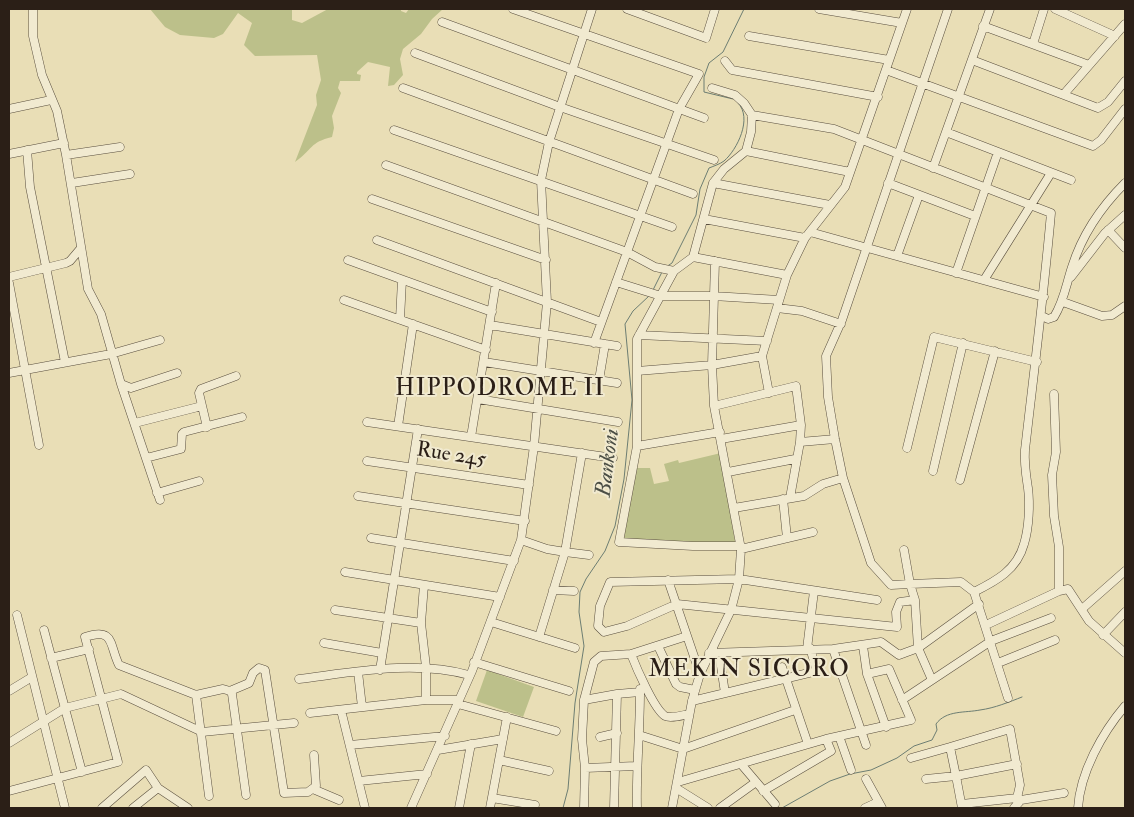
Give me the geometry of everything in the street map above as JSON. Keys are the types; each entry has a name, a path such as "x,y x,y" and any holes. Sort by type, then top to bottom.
{"street":[{"path":"33,9 33,36 42,75 57,111 64,143 88,289 101,314 111,354 159,496 200,481"},
{"path":"513,9 699,74 679,109 594,343"},
{"path":"411,808 459,702 521,540 530,485 547,302 541,180 548,142 592,9"},
{"path":"627,9 706,38 715,9"},
{"path":"819,9 902,23"},
{"path":"769,393 762,356 787,275 807,235 845,186 878,97 906,9"},
{"path":"948,9 841,324 826,356 828,397 843,478 871,563 891,585 961,582 974,592 1008,698"},
{"path":"933,168 990,9"},
{"path":"1033,44 1044,9"},
{"path":"1055,9 1115,36"},
{"path":"442,22 572,72 704,118"},
{"path":"1064,94 1125,24"},
{"path":"983,26 1089,65"},
{"path":"749,36 890,60"},
{"path":"415,54 560,107 714,160"},
{"path":"972,60 1098,108 1108,102 1125,81"},
{"path":"725,61 732,70 878,97"},
{"path":"886,70 1093,146 1101,140 1125,109"},
{"path":"403,88 653,181 693,194"},
{"path":"712,88 735,95 752,115 834,129 1051,213 1037,362 1025,449 1024,474 1029,501 1024,545 1009,572 997,581 974,592"},
{"path":"9,109 51,100"},
{"path":"752,115 751,132 746,151 724,169 713,183 694,257 674,271 638,335 637,446 619,542 741,547 813,532"},
{"path":"394,130 672,227"},
{"path":"946,132 1071,180"},
{"path":"9,154 64,143"},
{"path":"66,155 120,148"},
{"path":"27,150 30,187 65,362"},
{"path":"746,151 850,172"},
{"path":"956,273 998,152"},
{"path":"386,164 627,252 655,266 674,271"},
{"path":"984,280 1051,172"},
{"path":"72,183 130,174"},
{"path":"713,183 830,205"},
{"path":"888,183 975,216"},
{"path":"1042,316 1048,319 1054,317 1063,302 1078,250 1105,204 1125,183"},
{"path":"897,256 919,195"},
{"path":"372,199 546,260"},
{"path":"1070,279 1108,230 1125,215"},
{"path":"704,219 807,235 866,248 1044,297"},
{"path":"1108,230 1125,248"},
{"path":"377,240 601,322"},
{"path":"9,277 46,269 70,261 80,248"},
{"path":"694,257 787,275"},
{"path":"348,260 492,312"},
{"path":"672,808 692,700 709,653 731,610 739,579 741,547 714,406 712,340 715,261"},
{"path":"400,319 402,280"},
{"path":"616,282 661,296 713,296 778,304 841,324"},
{"path":"9,283 39,445"},
{"path":"471,437 496,283"},
{"path":"344,300 486,350"},
{"path":"1063,302 1102,316 1112,315 1125,306"},
{"path":"398,426 413,324"},
{"path":"490,325 617,346"},
{"path":"638,335 712,340 767,341"},
{"path":"907,448 934,337 1037,362"},
{"path":"9,373 111,354 160,340"},
{"path":"933,471 963,343"},
{"path":"600,380 605,344"},
{"path":"960,480 995,351"},
{"path":"637,371 712,365 762,356"},
{"path":"484,362 617,383"},
{"path":"121,384 131,388 177,373"},
{"path":"207,427 199,392 201,389 236,376"},
{"path":"714,406 796,386 801,425 800,442 786,499 787,538"},
{"path":"1054,394 1056,452 1052,475 1054,516 1059,547 1059,591"},
{"path":"478,399 618,422"},
{"path":"135,423 202,406"},
{"path":"146,458 180,449 184,432 242,417"},
{"path":"367,422 613,458"},
{"path":"637,446 801,425"},
{"path":"380,670 418,429"},
{"path":"800,442 835,439"},
{"path":"539,637 565,552 582,453"},
{"path":"728,472 795,459"},
{"name":"Rue 245","path":"367,461 530,485"},
{"path":"734,508 804,496 823,484 843,478"},
{"path":"358,496 525,521"},
{"path":"371,538 514,561"},
{"path":"521,540 547,549 590,555"},
{"path":"904,550 915,600 918,648 932,680"},
{"path":"1082,610 1125,571"},
{"path":"345,572 500,597"},
{"path":"877,600 739,579 610,582 600,606 598,626 604,632 627,626 676,604 897,627 896,612 900,602 915,600"},
{"path":"668,580 700,674"},
{"path":"424,585 421,624 426,667 426,700"},
{"path":"554,590 574,591"},
{"path":"986,625 1059,591 1068,590 1103,635 1124,649"},
{"path":"692,700 785,680 817,671 808,649 814,591"},
{"path":"709,653 833,649 881,642 899,655 918,648 979,604"},
{"path":"335,610 421,624"},
{"path":"1103,635 1125,612"},
{"path":"17,615 65,808"},
{"path":"902,700 991,641 1052,618"},
{"path":"490,622 575,648"},
{"path":"44,630 82,772"},
{"path":"9,791 118,762 85,637 100,633 106,634 111,642 119,665 196,695 223,689 230,691 249,683 253,673 260,668 266,670 282,790 284,793 313,789 339,800"},
{"path":"584,808 585,768 582,739 584,700 596,658 631,654 687,636"},
{"path":"998,664 1055,640"},
{"path":"324,643 382,653"},
{"path":"658,646 676,684 680,687 695,690"},
{"path":"863,646 868,674 886,727"},
{"path":"833,649 866,745"},
{"path":"52,658 89,650"},
{"path":"720,652 725,693"},
{"path":"631,654 642,680 666,717 689,714"},
{"path":"474,662 569,691"},
{"path":"299,680 358,672 426,667 469,675"},
{"path":"782,667 808,744"},
{"path":"677,785 826,739 911,720 889,669 868,674"},
{"path":"358,672 362,707"},
{"path":"9,691 32,676"},
{"path":"637,808 636,766 640,735 640,692 642,680"},
{"path":"230,691 246,795"},
{"path":"584,700 640,692"},
{"path":"9,743 65,708 121,694 202,732 294,722"},
{"path":"614,808 618,694"},
{"path":"196,695 209,796"},
{"path":"310,713 426,700 459,702 556,731"},
{"path":"1078,808 1091,759 1104,734 1125,706"},
{"path":"341,710 365,808"},
{"path":"640,735 683,749 795,710"},
{"path":"490,808 508,717"},
{"path":"911,758 1010,729 1022,802"},
{"path":"600,737 618,734"},
{"path":"350,745 445,736"},
{"path":"839,736 851,770"},
{"path":"438,750 503,739"},
{"path":"763,791 831,751 826,739"},
{"path":"459,808 471,744"},
{"path":"950,747 962,806 1022,802 1064,793"},
{"path":"313,789 316,786 317,779 314,755"},
{"path":"499,760 549,771"},
{"path":"741,764 775,804"},
{"path":"926,779 956,776 1017,764"},
{"path":"585,768 636,766"},
{"path":"102,808 146,770 158,788 188,808"},
{"path":"358,781 427,774"},
{"path":"865,808 880,805 866,779"},
{"path":"720,808 756,782"},
{"path":"677,785 708,808"},
{"path":"133,808 158,788"},
{"path":"492,798 535,805"},
{"path":"1014,808 1022,802"}],"green space":[{"path":"150,9 292,9 292,20 302,23 328,9 401,9 401,11 406,13 409,9 443,9 432,19 421,34 403,49 400,59 403,75 394,85 388,86 390,67 368,62 357,72 357,74 361,75 360,81 340,81 338,88 341,93 332,116 334,128 332,137 319,141 295,162 317,105 316,95 321,80 317,55 255,56 244,45 252,23 238,13 223,34 214,38 180,35 165,27"},
{"path":"721,453 735,542 693,543 624,539 634,468 650,468 654,484 669,481 664,464 678,460 679,463"},
{"path":"487,670 534,687 523,717 476,701"}],"waterway":[{"name":"Bankoni","path":"733,99 704,92 704,77 709,63 723,52 744,9"},
{"name":"Bankoni","path":"666,267 672,263 696,215 700,189 709,168 724,161 738,142 744,125 742,109 738,103"},
{"name":"Bankoni","path":"653,290 662,272"},
{"name":"Bankoni","path":"563,808 568,789 575,703 584,646 579,612 580,592 586,579 605,551 615,526 624,479 632,400 625,324 633,311 649,296"},
{"path":"782,808 830,781 850,774 871,770 897,758 914,746 932,740 937,730 936,724 945,716 991,708 1022,697"}],"district":[{"name":"HIPPODROME II","path":"500,390"},
{"name":"MEKIN SICORO","path":"749,671"}]}
